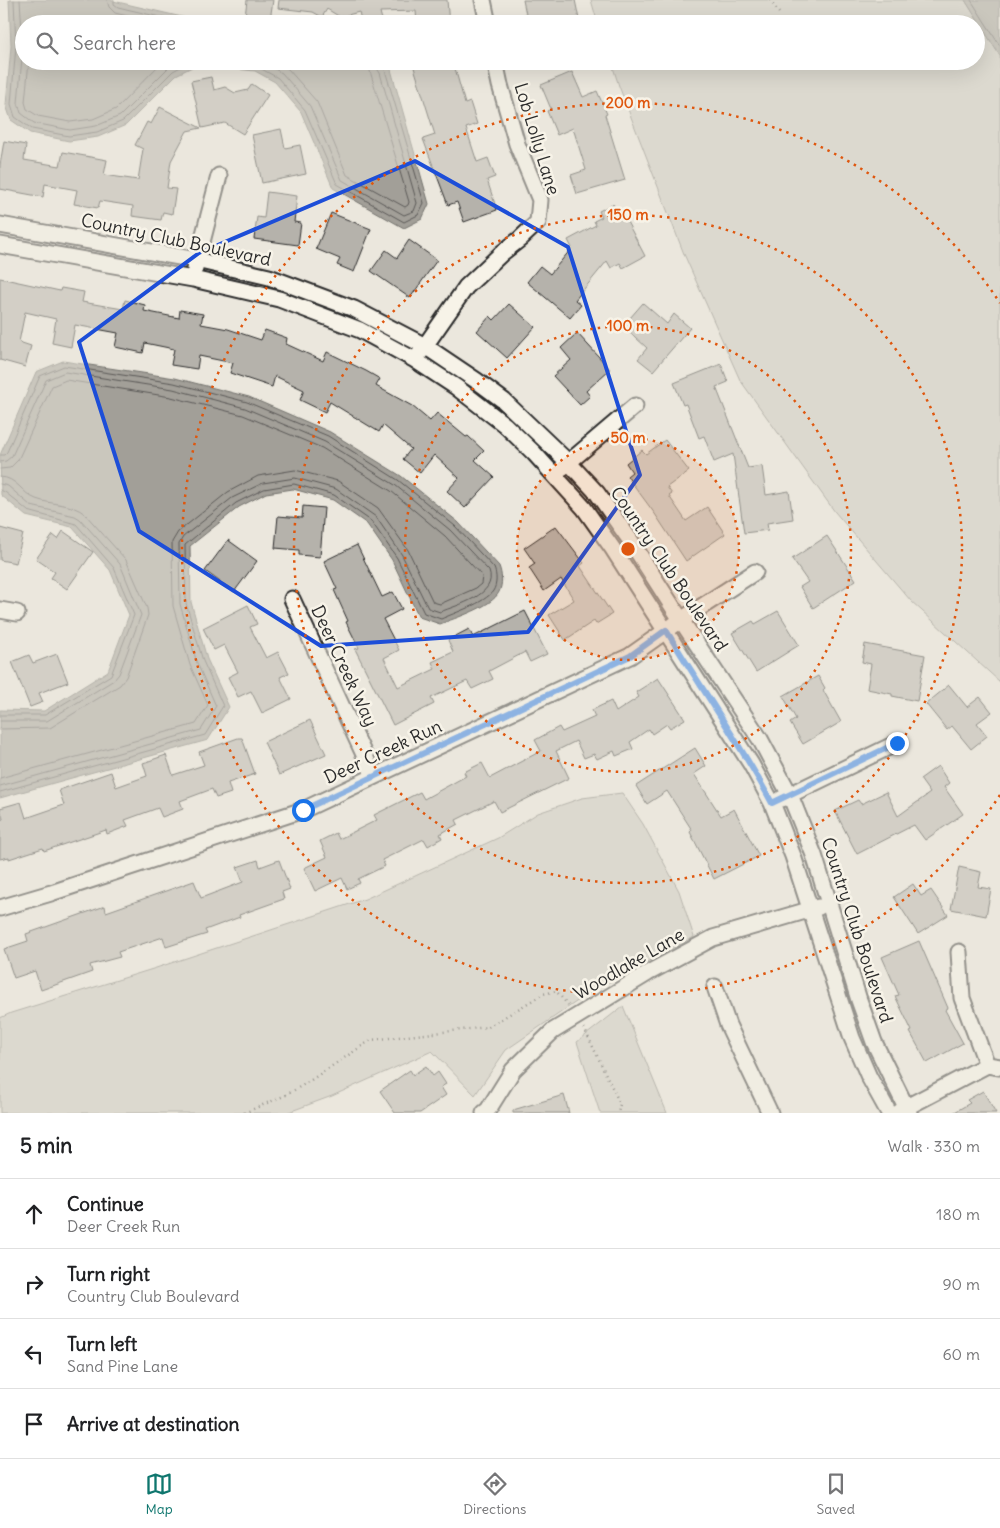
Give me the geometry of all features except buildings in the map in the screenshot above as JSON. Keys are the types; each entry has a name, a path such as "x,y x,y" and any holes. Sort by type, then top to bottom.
{"street":[{"path":"483,0 486,15"},
{"name":"Lob Lolly Lane","path":"415,360 466,287 538,222 540,200 518,144 497,70"},
{"path":"193,280 196,260 219,176"},
{"name":"Country Club Boulevard","path":"0,225 196,260 269,277 354,309 425,346 477,380 504,401 569,463 603,501 630,540 760,739 790,795 814,855 874,1042 904,1111"},
{"name":"Country Club Boulevard","path":"0,245 193,280 278,299 360,330 415,360 456,387 505,424 584,508 666,630 751,764 772,803 792,856 852,1038 868,1077 889,1113"},
{"path":"554,475 635,406"},
{"name":"Deer Creek Run","path":"0,908 303,810 630,656 681,620 756,572"},
{"name":"Deer Creek Way","path":"292,599 374,776"},
{"path":"0,610 18,613"},
{"path":"772,803 897,743"},
{"name":"Woodlake Lane","path":"487,1112 513,1070 553,1031 648,972 714,938 830,904"},
{"path":"904,1111 994,1066 962,998 959,952"},
{"path":"715,988 728,1025 770,1113"}],"path":[{"path":"770,0 779,13"},
{"path":"244,1113 308,1082 371,1040 488,1027 543,994 556,991 578,1016 620,1104 618,1113"}],"highlighted area":[{"path":"415,161 568,247 640,475 528,632 321,646 139,531 79,342 199,253"}],"shaded area":[{"path":"591,0 965,0 974,15 595,15"},
{"path":"985,32 1000,56 1000,682 911,601 835,512 740,380 684,254 614,70 985,70"},
{"path":"622,793 643,824 679,891 694,937 592,991 506,1050 475,1095 432,1051 332,1096 286,1113 0,1113 0,1018 365,899 498,838 538,813 582,798"},
{"path":"623,1006 667,1113 600,1113 577,1042"}],"water":[{"path":"9,0 109,0 173,15 15,15 15,70 186,70 176,75 126,125 98,137 69,141 30,133 11,120 6,105 11,46"},
{"path":"965,0 1000,0 1000,56 985,32 985,15 974,15"},
{"path":"245,70 391,70 429,204 422,219 404,228 333,188 301,112 275,82 255,71"},
{"path":"63,361 175,378 249,397 330,432 401,476 458,522 499,566 502,579 499,592 481,607 440,624 419,617 392,560 367,524 333,500 293,489 266,493 239,507 190,546 191,602 207,659 229,707 208,740 0,798 0,710 44,711 108,671 129,615 110,570 72,527 26,516 1,495 0,455 36,372"}],"route":[{"path":"303,810 630,656 666,630 751,764 772,803 897,743"}]}
